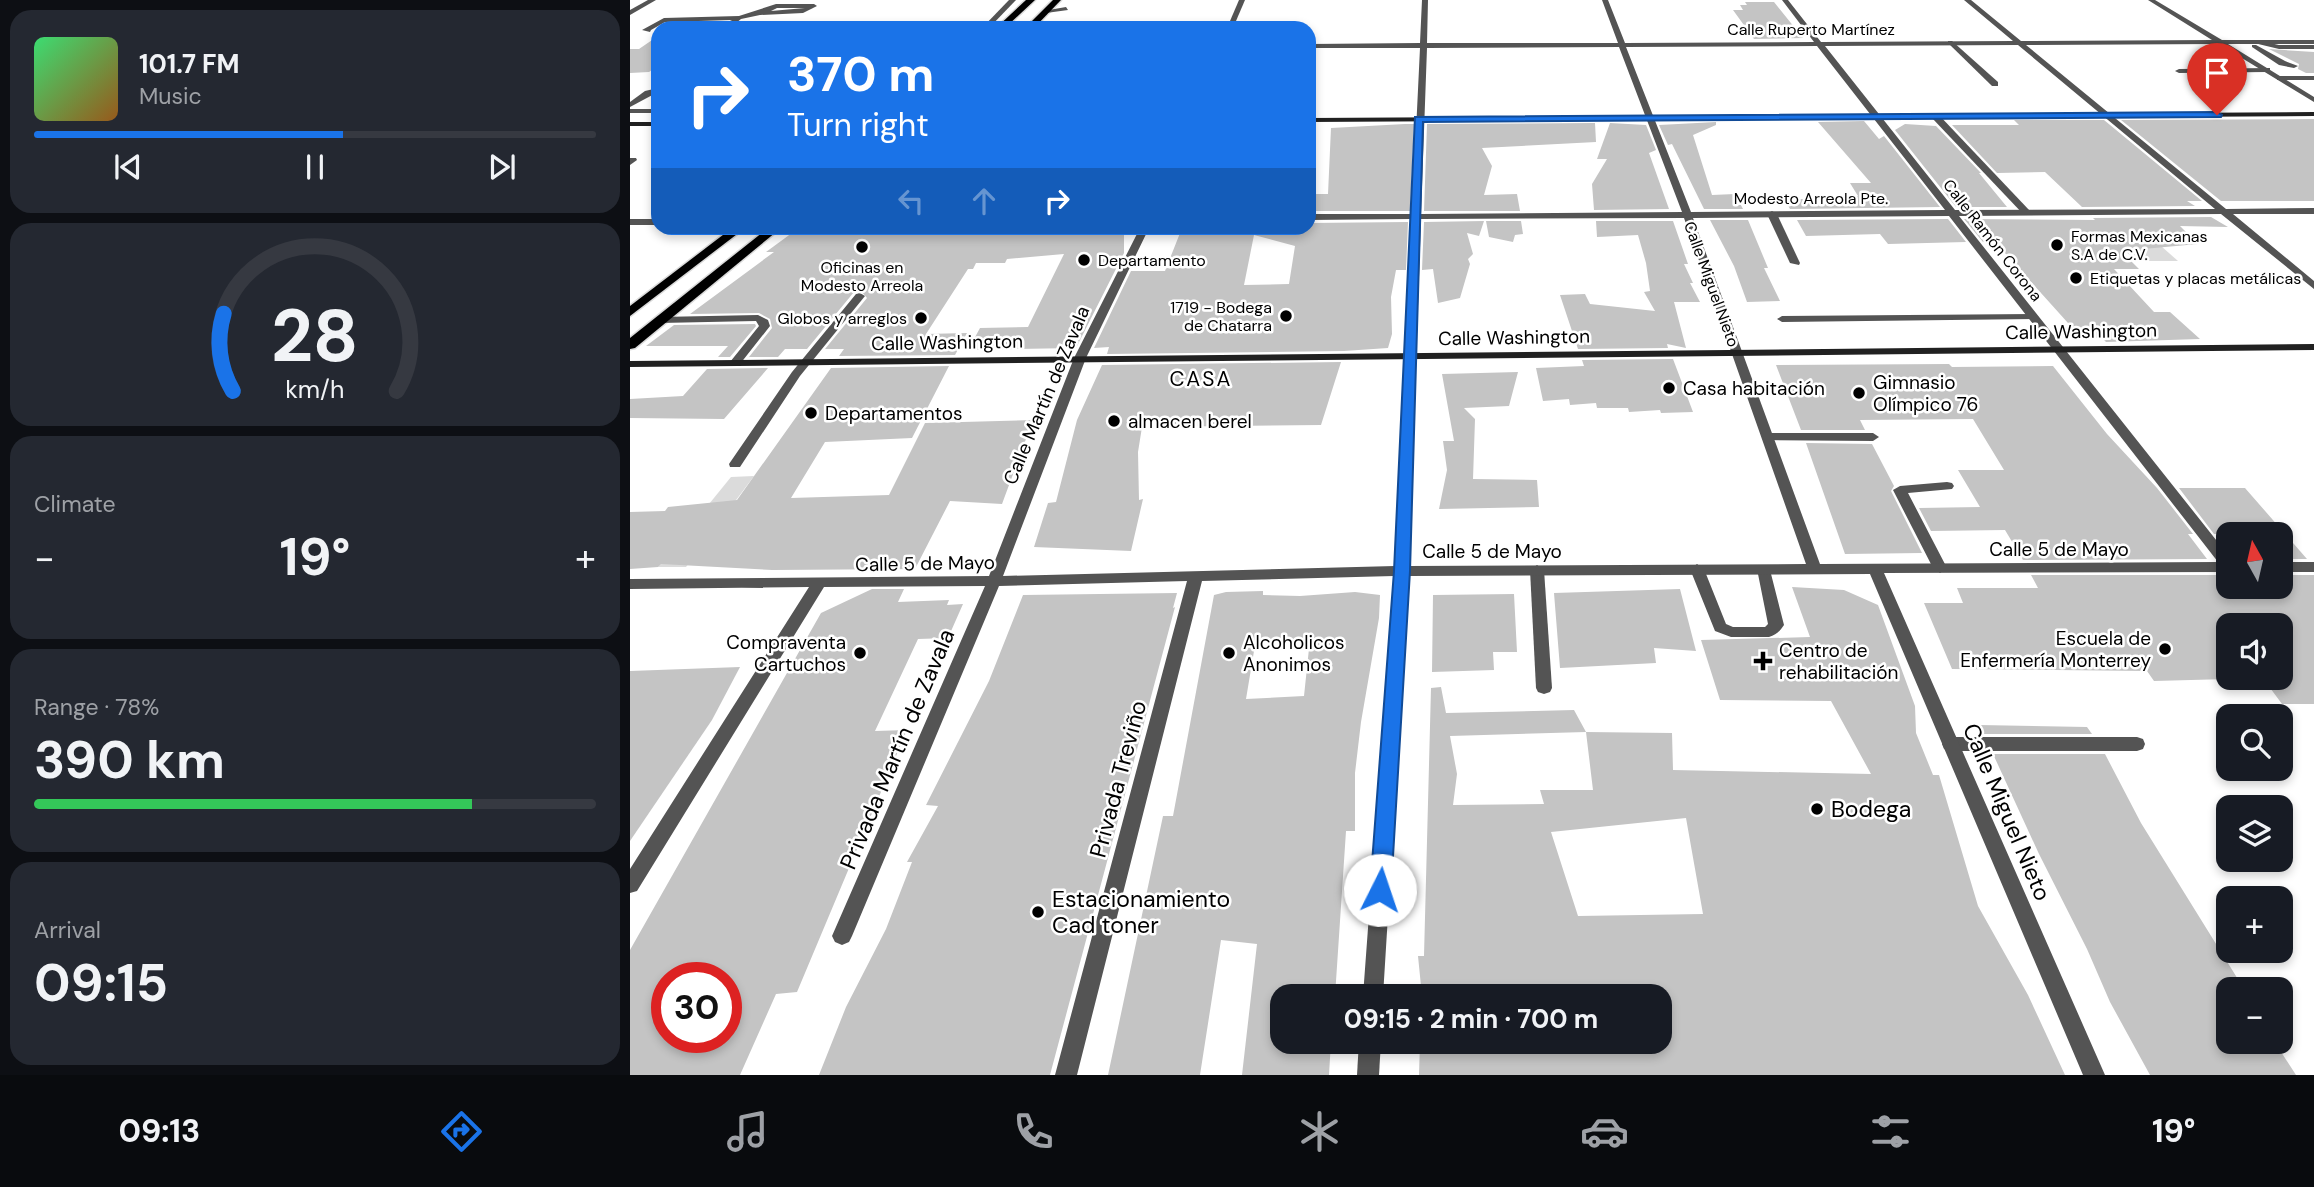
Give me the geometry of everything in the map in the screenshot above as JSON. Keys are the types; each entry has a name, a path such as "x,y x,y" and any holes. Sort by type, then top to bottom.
{"main road":[{"path":"1008,21 1031,0"},
{"path":"1035,21 1057,0"},
{"path":"1316,120 2314,114"},
{"path":"630,312 729,235"},
{"path":"630,345 766,235"},
{"name":"Calle Washington","path":"630,364 2314,347"}],"street":[{"path":"630,13 653,0"},
{"path":"992,21 1013,0"},
{"path":"1233,21 1242,0"},
{"path":"1374,984 1402,571 1417,217 1418,119 1425,0"},
{"name":"Calle Miguel Nieto","path":"1605,0 1687,214 1815,569"},
{"name":"Calle Ramón Corona","path":"1785,0 2216,551"},
{"path":"1967,0 2314,286"},
{"path":"2151,0 2314,100"},
{"path":"661,21 739,18 776,6 814,6 799,12 760,13"},
{"path":"1046,11 1066,9"},
{"path":"735,21 739,18"},
{"name":"Calle Ruperto Martínez","path":"1316,46 2016,41 2314,42"},
{"path":"1950,42 1995,84"},
{"path":"2252,42 2279,47 2314,47"},
{"path":"2252,42 2282,63 2294,66"},
{"path":"2179,71 2267,70"},
{"path":"2280,78 2314,78"},
{"path":"630,105 651,92"},
{"path":"630,111 651,111"},
{"path":"634,124 651,114"},
{"path":"1935,116 2027,213"},
{"name":"Modesto Arreola Pte.","path":"1316,217 2314,211"},
{"path":"1772,214 1795,263"},
{"path":"630,222 651,222"},
{"name":"Calle Martín de Zavala","path":"994,581 1080,358 1141,235"},
{"path":"736,464 807,362 860,296"},
{"path":"1782,319 2034,317"},
{"path":"660,320 758,318 765,326 736,362"},
{"path":"1768,437 1874,437"},
{"path":"1940,568 1900,490 1947,486"},
{"name":"Calle 5 de Mayo","path":"630,584 994,581 1402,571 2216,566"},
{"path":"2293,567 2314,567"},
{"path":"1697,569 1720,627 1731,632 1769,632 1776,625 1765,569"},
{"name":"Calle Miguel Nieto","path":"1875,569 2094,1075"},
{"path":"1537,570 1544,688"},
{"name":"Privada Treviño","path":"1066,1075 1196,576"},
{"name":"Privada Martín de Zavala","path":"842,936 994,581"},
{"path":"630,885 818,583"},
{"path":"1950,744 2137,744"},
{"path":"1368,1075 1369,1054"}],"shaded area":[{"path":"2136,224 2178,261 2136,261 2099,226"},
{"path":"754,476 686,567 658,567 731,477"}],"building":[{"path":"1745,2 1774,2 1803,38 1754,39 1733,10 1743,10 1740,5 1747,5"},
{"path":"651,41 651,71 630,73 630,49 639,49"},
{"path":"2269,49 2314,52 2314,73 2298,69 2299,64"},
{"path":"2314,119 2314,201 2221,201 2121,120"},
{"path":"2014,120 2104,120 2202,201 2187,201 2195,206 2082,207 2045,172 1997,173 1952,125 2019,125"},
{"path":"1864,121 1879,139 1884,136 1940,207 1790,209 1785,200 1858,196 1850,183 1871,183 1818,122"},
{"path":"1716,122 1716,125 1693,135 1712,195 1735,194 1743,209 1704,209 1672,144 1668,145 1659,125"},
{"path":"1595,123 1596,142 1482,148 1492,166 1484,195 1517,194 1520,211 1424,211 1427,124"},
{"path":"1610,123 1646,125 1656,150 1649,153 1669,209 1594,210 1592,184 1607,159 1597,159"},
{"path":"1414,124 1410,211 1316,211 1316,194 1328,194 1331,128"},
{"path":"1905,124 1936,126 1981,173 2007,207 1956,207 1895,130"},
{"path":"2211,217 2228,227 2180,226 2198,244 2121,251 2139,269 2114,269 2154,312 2170,312 2200,339 2106,342 2102,338 2086,338 2077,333 2005,253 1993,242 1983,242 1964,219 2095,220 2093,218"},
{"path":"1948,219 1966,242 1888,244 1880,234 1806,236 1797,220"},
{"path":"1710,220 1748,220 1768,268 1764,268 1780,301 1747,302 1734,266"},
{"path":"1484,221 1479,236 1467,233 1473,254 1468,259 1470,264 1460,298 1438,303 1433,269 1422,270 1424,222"},
{"path":"1486,221 1521,221 1523,234 1515,235 1513,242 1489,237"},
{"path":"1596,221 1673,221 1688,264 1684,264 1693,283 1690,283 1700,302 1674,302 1686,348 1667,344 1668,348 1578,349 1560,295 1585,294 1590,304 1655,311 1644,292 1650,291 1638,235 1597,237"},
{"path":"1408,222 1406,270 1396,270 1391,297 1392,334 1388,348 1107,354 1109,347 1094,348 1131,271 1165,271 1179,235 1254,235 1316,235 1316,223","holes":["1254,235 1295,246 1289,284 1244,285"]},
{"path":"789,235 1124,235 1124,253 1076,348 968,350 980,328 1028,327 1064,254 1007,259 1005,263 976,263 973,269 968,269 926,334 967,333 955,355 839,356 844,349 825,349 867,298 861,291 854,292 807,349 785,349 778,357 749,357 772,328 770,319 759,313 690,314 774,252 766,252"},
{"path":"755,324 730,357 718,357 728,346 646,346 674,325"},
{"path":"1673,359 1693,412 1629,412 1628,408 1597,408 1596,403 1570,405 1569,399 1543,401 1536,368 1584,366 1582,360"},
{"path":"1341,362 1321,425 1142,427 1138,452 1139,500 1143,499 1131,551 1034,547 1048,503 1056,502 1077,420 1102,365"},
{"path":"1949,364 1952,367 2053,366 2107,434 2157,488 2193,534 2188,534 2207,559 2023,560 2005,530 1931,531 1919,508 1980,507 1958,470 2004,470 1973,419 1860,420 1865,430 1801,430 1776,365"},
{"path":"949,366 912,438 825,442 791,498 889,495 925,423 1033,420 1002,504 950,501 915,569 772,570 661,564 658,567 630,569 630,512 665,511 668,507 737,500 831,368"},
{"path":"768,368 724,419 630,418 630,399 683,396 707,369"},
{"path":"1518,372 1509,406 1464,408 1475,419 1473,479 1537,480 1539,507 1439,509 1447,470 1443,441 1454,441 1442,374"},
{"path":"1806,443 1872,444 1894,486 1891,491 1922,553 1845,554"},
{"path":"2179,488 2245,488 2275,522 2216,522 2214,534"},
{"path":"2293,543 2307,559 2293,559"},
{"path":"2031,575 2216,575 2216,599 2293,599 2293,575 2314,575 2314,704 2282,704 2272,690 2293,690 2293,613 2216,613 2216,679 2154,681 2147,671 1952,669 1924,603 1963,603 1957,588 2038,588"},
{"path":"1792,587 1844,590 1878,605 1915,706 1916,733 1933,775 1939,775 1978,906 2028,995 2065,1075 1419,1075 1420,1054 1672,1054 1672,984 1421,984 1418,956 1424,956 1431,688 1441,687 1446,713 1574,710 1586,732 1672,733 1673,770 1871,774 1831,701 1720,700 1701,640 1810,637","holes":["1586,732 1593,790 1540,790 1544,804 1453,805 1457,774 1450,736","1686,818 1703,914 1578,916 1551,832"]},
{"path":"872,589 904,589 898,602 949,600 947,605 963,604 948,638 918,639 875,731 907,730 797,992 776,994 740,1075 630,1075 630,950 821,613"},
{"path":"1680,589 1696,651 1654,648 1656,663 1560,668 1554,593"},
{"path":"1263,591 1263,595 1300,596 1355,592 1380,595 1379,618 1355,773 1355,831 1346,831 1336,984 1270,984 1270,1054 1330,1054 1329,1075 1242,1075 1257,944 1221,940 1200,1075 1108,1075 1163,816 1173,816 1214,595","holes":["1256,639 1310,639 1304,696 1246,699"]},
{"path":"1177,593 1050,1075 819,1075 846,1007 886,929 912,862 907,862 938,806 926,805 989,681 1023,595"},
{"path":"1514,594 1517,652 1493,652 1494,670 1432,672 1433,595"},
{"path":"740,667 712,720 630,841 630,671"},
{"path":"1979,725 2087,727 2092,734 1984,734"},
{"path":"1993,754 2105,754 2141,823 2216,944 2216,963 2228,963 2237,977 2216,977 2216,1054 2282,1054 2296,1075 2150,1075 2110,1002 2087,949"}],"place":[{"name":"Formas Mexicanas S.A de C.V.","path":"2057,245"},
{"name":"Oficinas en Modesto Arreola","path":"862,247"},
{"name":"Departamento","path":"1084,260"},
{"name":"Etiquetas y placas metálicas","path":"2076,278"},
{"name":"1719 - Bodega de Chatarra","path":"1286,316"},
{"name":"Globos y arreglos","path":"921,318"},
{"name":"Casa habitación","path":"1669,388"},
{"name":"Gimnasio Olímpico 76","path":"1859,393"},
{"name":"Departamentos","path":"811,413"},
{"name":"almacen berel","path":"1114,421"},
{"name":"Escuela de Enfermería Monterrey","path":"2165,649"},
{"name":"Compraventa Cartuchos","path":"860,653"},
{"name":"Alcoholicos Anonimos","path":"1229,653"},
{"name":"Centro de rehabilitación","path":"1763,661"},
{"name":"Bodega","path":"1817,809"},
{"name":"Estacionamiento Cad toner","path":"1038,912"}],"district":[{"name":"CASA","path":"1201,379"}],"route":[{"path":"1380,890 1402,571 1417,217 1418,119 2217,115"}]}
